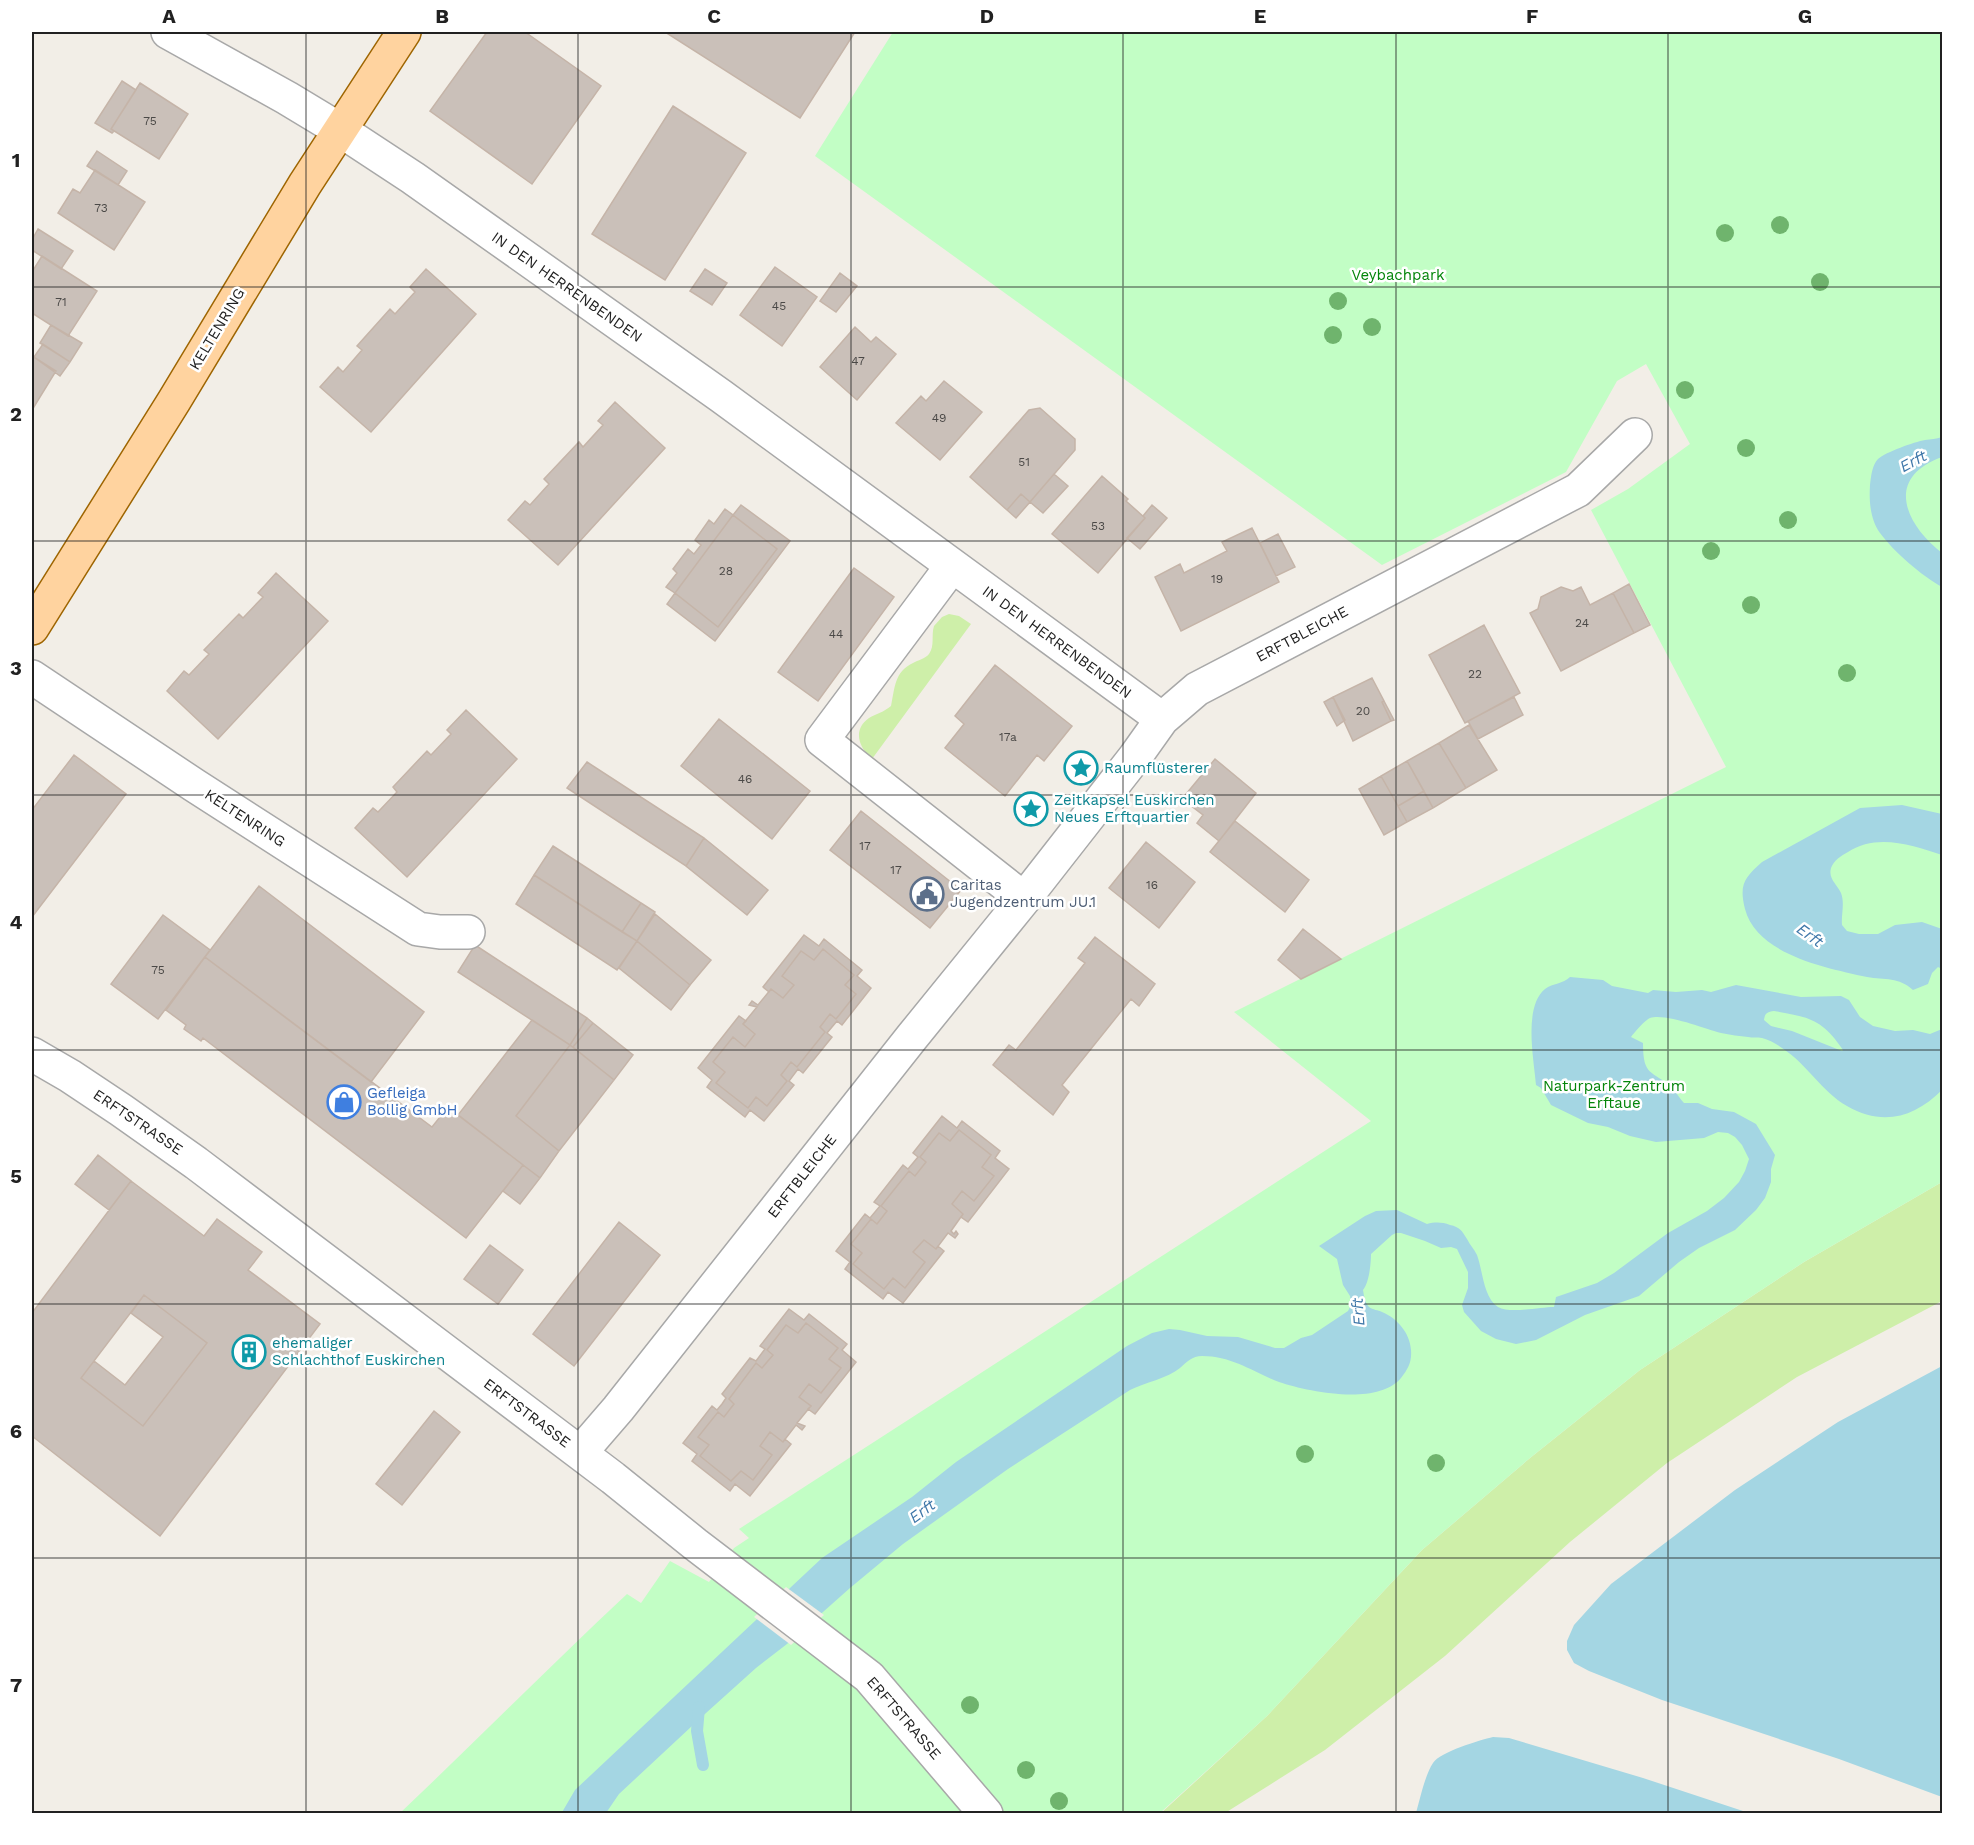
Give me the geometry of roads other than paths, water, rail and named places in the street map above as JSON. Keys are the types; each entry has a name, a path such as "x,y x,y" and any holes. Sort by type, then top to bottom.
{"main road":[{"name":"KELTENRING","path":"32,628 305,184 404,32"}],"street":[{"name":"IN DEN HERRENBENDEN","path":"168,32 340,130 432,191 721,396 1162,719"},
{"name":"ERFTBLEICHE","path":"580,1453 618,1409 1024,899 1162,719 1197,689 1578,490 1635,435"},
{"path":"952,566 822,740 1024,899"},
{"name":"KELTENRING","path":"32,677 204,792 418,929 468,932"},
{"name":"ERFTSTRASSE","path":"32,1054 70,1076 187,1156 580,1453 869,1677 986,1814"}],"water":[{"name":"Erft","path":"1942,437 1942,457 1924,466 1912,477 1907,489 1906,502 1918,529 1942,553 1942,587 1909,563 1880,533 1872,516 1870,485 1874,464 1887,453 1920,441"},
{"name":"Erft","path":"1902,805 1942,814 1942,855 1895,843 1870,843 1859,846 1838,858 1830,872 1841,893 1842,925 1847,931 1859,934 1878,934 1895,925 1922,922 1942,929 1942,969 1938,967 1932,973 1928,984 1913,990 1897,981 1867,977 1814,964 1778,948 1763,938 1752,925 1745,909 1743,894 1744,882 1762,862 1860,808"},
{"name":"Erft","path":"1570,977 1603,980 1612,986 1648,993 1653,990 1711,992 1736,985 1801,997 1841,996 1849,1000 1860,1017 1873,1026 1895,1031 1913,1030 1930,1034 1942,1029 1942,1090 1921,1107 1910,1112 1898,1116 1873,1116 1838,1100 1791,1055 1770,1041 1721,1033 1675,1019 1650,1018 1631,1037 1643,1043 1643,1054 1650,1072 1672,1088 1684,1103 1698,1103 1712,1109 1734,1112 1756,1124 1775,1155 1771,1169 1771,1182 1765,1198 1735,1230 1699,1248 1639,1296 1585,1315 1536,1340 1516,1344 1496,1339 1481,1331 1464,1312 1462,1305 1468,1288 1468,1272 1457,1249 1441,1248 1396,1233 1371,1254 1368,1278 1363,1290 1369,1307 1398,1322 1410,1344 1411,1358 1406,1372 1390,1387 1360,1394 1325,1393 1279,1382 1223,1359 1202,1356 1192,1358 1169,1375 1130,1390 1008,1469 903,1544 706,1713 619,1794 606,1813 561,1814 575,1790 822,1558 912,1497 956,1462 1127,1346 1152,1333 1169,1329 1207,1336 1238,1337 1275,1348 1284,1348 1301,1338 1312,1335 1348,1311 1351,1305 1350,1296 1343,1285 1337,1259 1319,1246 1365,1216 1376,1211 1397,1210 1427,1224 1441,1223 1458,1228 1477,1255 1486,1290 1493,1303 1503,1309 1517,1310 1554,1307 1556,1297 1597,1283 1614,1273 1668,1233 1707,1211 1724,1198 1739,1182 1749,1159 1735,1137 1728,1133 1718,1132 1704,1138 1656,1142 1630,1136 1608,1127 1588,1123 1551,1105 1541,1088 1536,1085 1532,1048 1534,1008 1538,997 1545,989","holes":["1770,1012 1786,1013 1814,1021 1828,1032 1843,1050 1792,1031 1771,1026 1764,1020 1766,1014"]},
{"path":"1942,1366 1942,1797 1839,1759 1662,1700 1574,1663 1567,1650 1567,1641 1574,1625 1611,1584 1735,1490 1838,1422"},
{"path":"1493,1737 1509,1738 1749,1813 1416,1813 1428,1774 1437,1759 1461,1747"}],"waterway":[{"path":"699,1707 697,1731 703,1765"}],"place":[{"name":"Raumflüsterer","path":"1081,768"},
{"name":"Zeitkapsel Euskirchen Neues Erftquartier","path":"1031,809"},
{"name":"Caritas Jugendzentrum JU.1","path":"927,894"},
{"name":"Gefleiga Bollig GmbH","path":"344,1102"},
{"name":"ehemaliger Schlachthof Euskirchen","path":"249,1352"}],"park label":[{"name":"Veybachpark","path":"1398,275"},
{"name":"Naturpark-Zentrum Erftaue","path":"1614,1094"}]}
